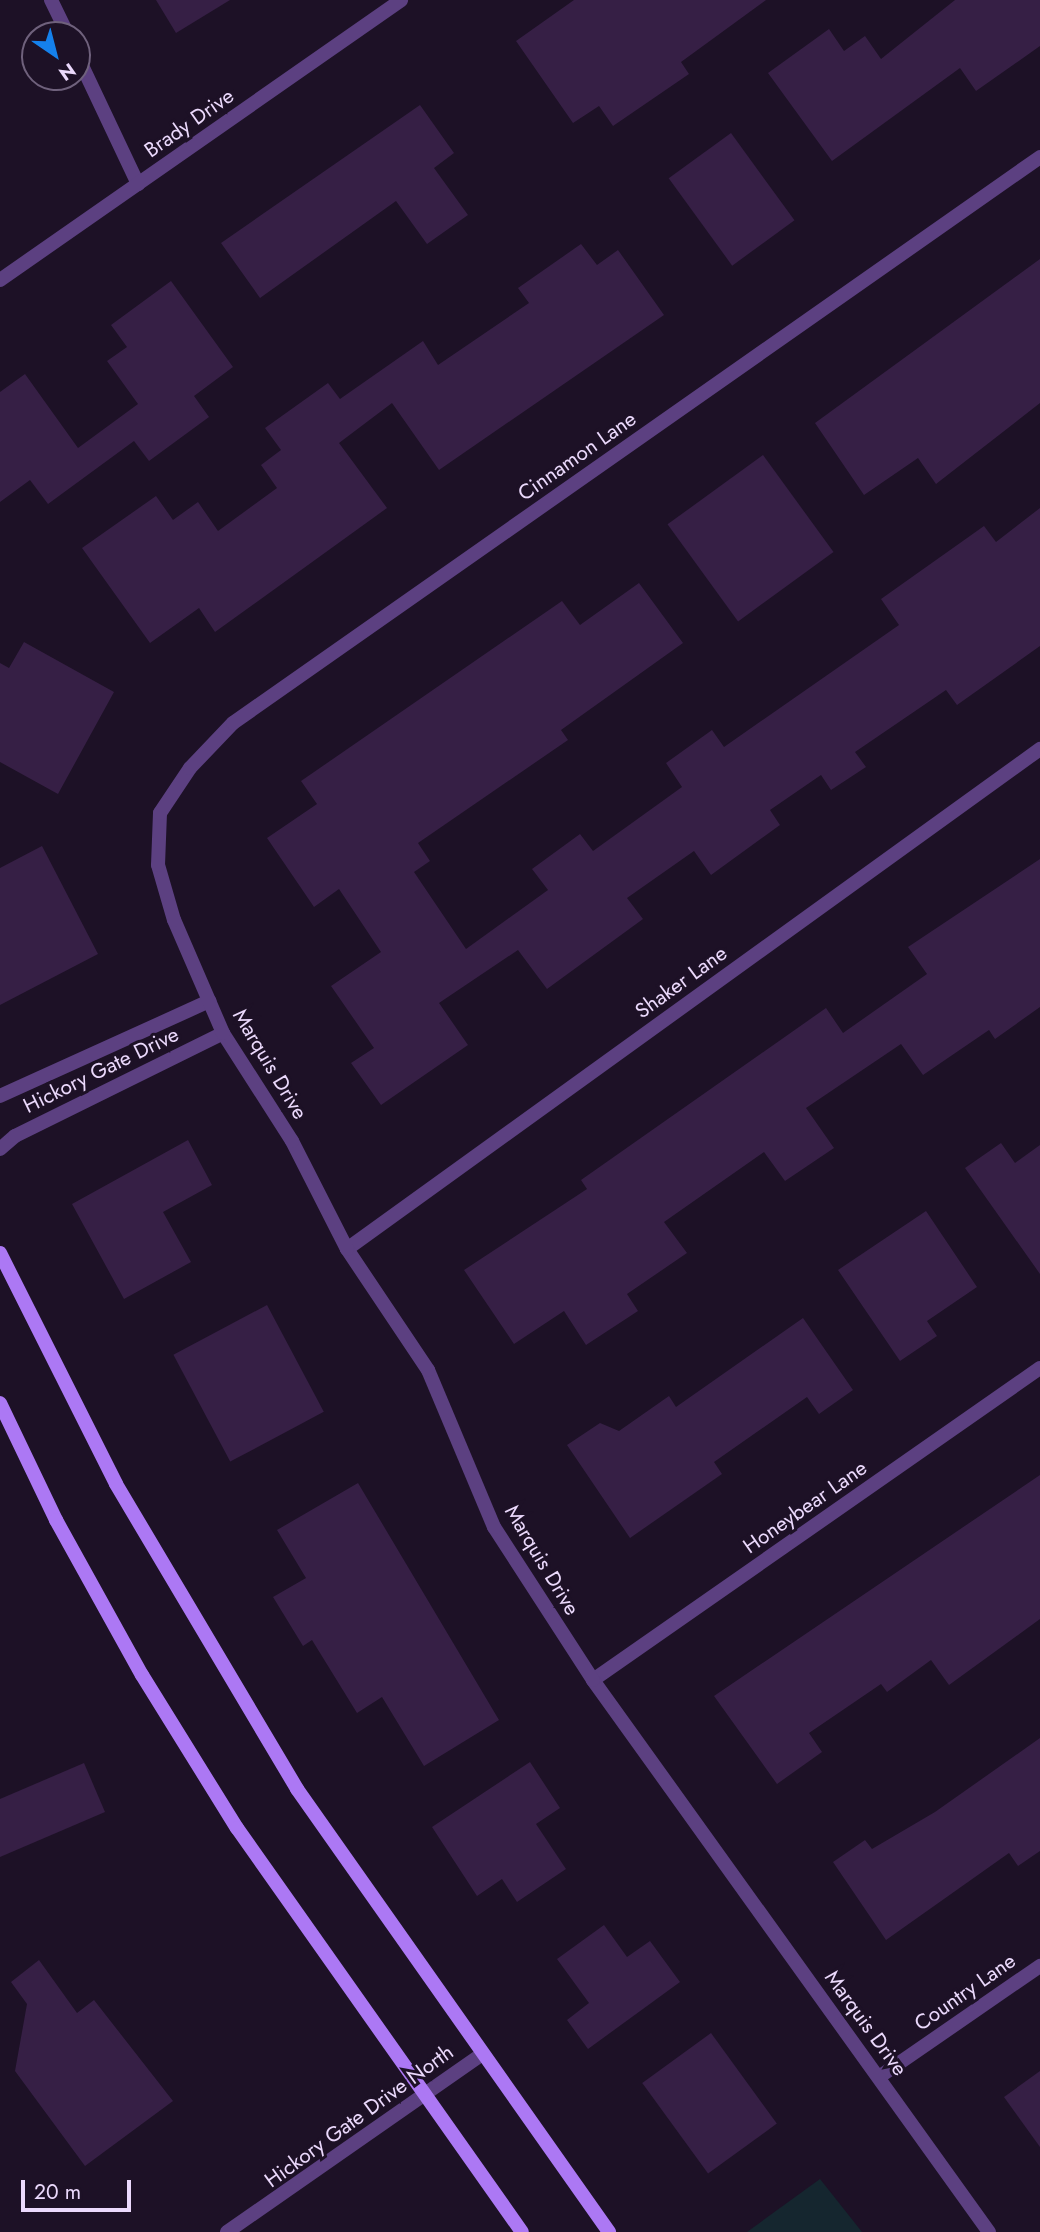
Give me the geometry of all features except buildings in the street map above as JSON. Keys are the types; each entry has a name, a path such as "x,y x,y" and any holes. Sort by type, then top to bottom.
{"main road":[{"path":"0,1253 116,1484 204,1640 297,1789 481,2055 609,2232"},
{"path":"0,1403 56,1520 142,1675 237,1828 522,2232"}],"street":[{"path":"51,0 61,21"},
{"name":"Brady Drive","path":"0,280 401,0"},
{"path":"91,85 138,184"},
{"name":"Cinnamon Lane","path":"160,813 190,768 233,723 1040,157"},
{"name":"Shaker Lane","path":"347,1249 1040,749"},
{"name":"Marquis Drive","path":"160,813 158,865 223,1033 292,1141 347,1249 428,1370 494,1527 593,1680 989,2232"},
{"name":"Hickory Gate Drive","path":"0,1096 209,1001"},
{"name":"Hickory Gate Drive","path":"0,1149 15,1136 223,1033"},
{"name":"Honeybear Lane","path":"593,1680 1040,1368"},
{"name":"Country Lane","path":"879,2077 1040,1966"},
{"name":"Hickory Gate Drive North","path":"227,2232 481,2055"}],"shaded area":[{"path":"820,2179 862,2232 747,2232"}]}
